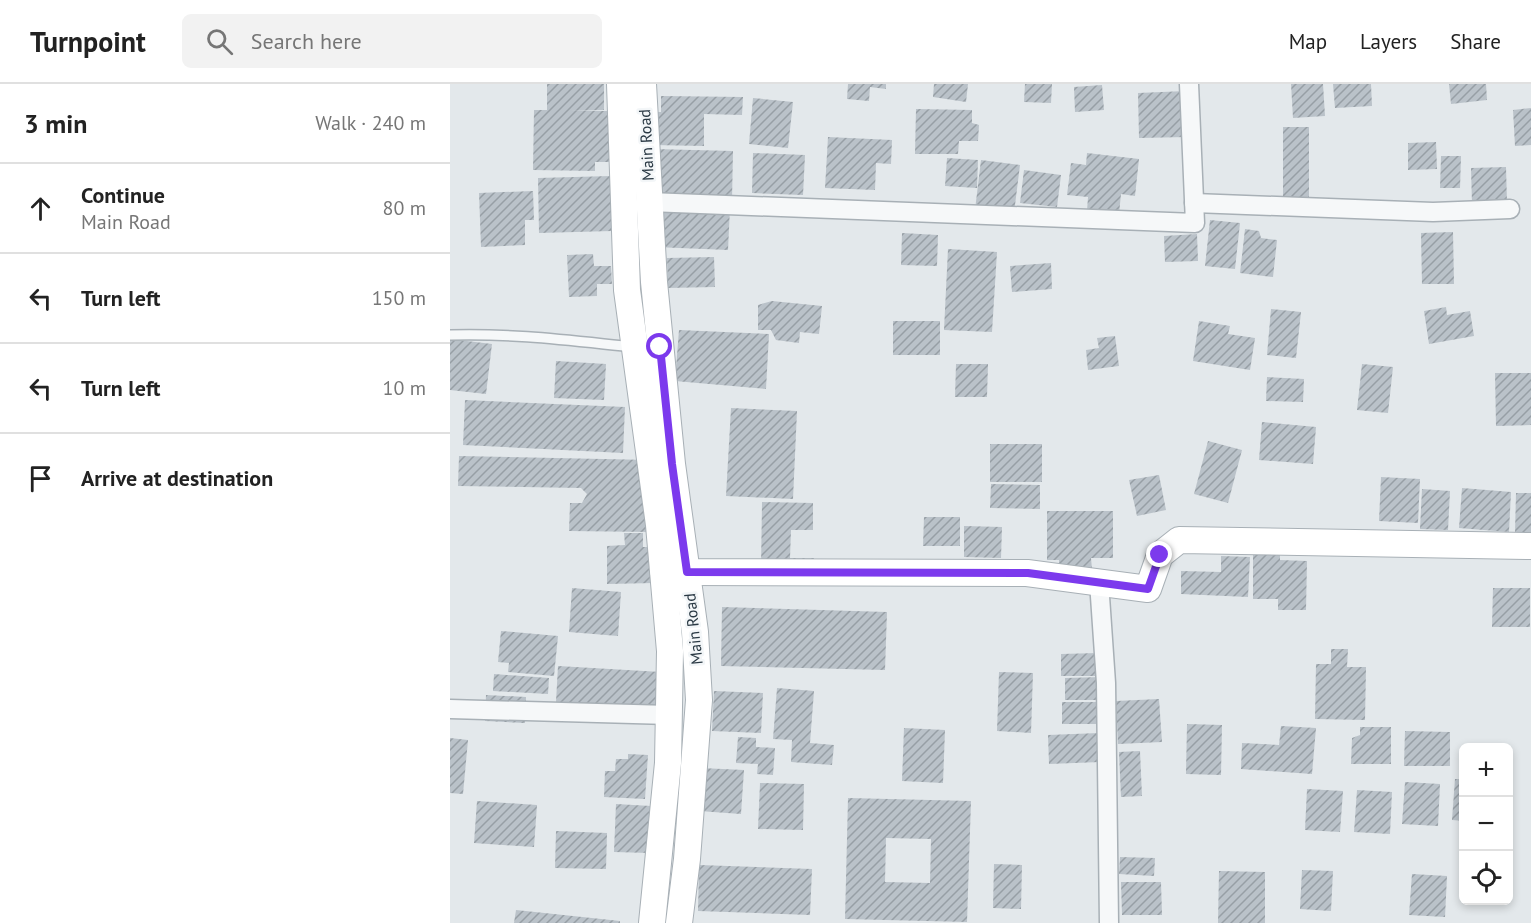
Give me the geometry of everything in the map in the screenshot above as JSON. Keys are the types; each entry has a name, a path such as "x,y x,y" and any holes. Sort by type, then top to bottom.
{"main road":[{"name":"Main Road","path":"620,84 627,290 648,347"},
{"name":"Main Road","path":"643,84 654,282 648,347 659,525 695,632 699,700 687,859 679,923"},
{"path":"675,571 1028,573 1148,589 1160,555 1179,540 1531,546"},
{"name":"Main Road","path":"652,923 668,763 670,651 675,571"}],"street":[{"path":"649,202 1195,223 1189,84"},
{"path":"1194,203 1433,212 1509,209"},
{"path":"1099,582 1106,683 1109,923"},
{"path":"450,709 669,715"}],"lane":[{"path":"450,335 544,338 648,347"}],"building":[{"path":"547,84 604,84 604,110 571,111 614,111 613,162 595,162 595,171 533,170 534,110 547,110"},
{"path":"848,84 886,84 886,89 870,87 869,101 847,99"},
{"path":"934,84 968,84 966,102 933,97"},
{"path":"1025,84 1052,84 1051,103 1024,102"},
{"path":"1291,84 1323,84 1325,116 1293,118"},
{"path":"1333,84 1371,84 1372,106 1335,108"},
{"path":"1449,84 1486,84 1487,100 1451,104"},
{"path":"1102,85 1104,110 1075,112 1074,87"},
{"path":"1186,91 1187,137 1139,138 1138,93"},
{"path":"661,96 743,97 742,115 704,114 704,146 652,145 653,112 661,112"},
{"path":"753,98 793,102 788,148 749,144"},
{"path":"1531,108 1531,145 1515,146 1513,110"},
{"path":"916,109 972,110 972,123 979,125 978,141 959,141 958,154 915,154"},
{"path":"1283,127 1309,127 1309,201 1283,201"},
{"path":"828,137 892,140 891,164 876,163 875,190 825,188"},
{"path":"1436,142 1437,169 1408,170 1408,143"},
{"path":"653,149 733,151 732,200 651,198"},
{"path":"753,153 805,155 803,195 752,193"},
{"path":"1087,153 1139,159 1135,196 1121,194 1119,214 1087,211 1088,197 1067,195 1071,163 1086,165"},
{"path":"1441,156 1461,156 1460,188 1440,188"},
{"path":"947,158 978,160 977,188 945,186"},
{"path":"981,160 1020,165 1014,213 975,210"},
{"path":"1506,167 1507,203 1472,204 1471,168"},
{"path":"1024,170 1061,175 1057,207 1020,203"},
{"path":"611,176 612,231 539,233 538,178"},
{"path":"533,191 534,220 525,220 525,245 481,247 479,193"},
{"path":"657,204 730,208 728,250 655,247"},
{"path":"1210,220 1240,223 1235,269 1205,266"},
{"path":"1245,229 1259,231 1261,238 1277,240 1273,277 1240,273"},
{"path":"1453,232 1454,284 1422,284 1421,233"},
{"path":"902,233 938,235 937,266 901,265"},
{"path":"1197,234 1198,261 1165,262 1164,236"},
{"path":"948,249 997,252 992,332 944,330"},
{"path":"593,254 594,266 611,266 612,284 597,284 597,296 569,297 567,255"},
{"path":"714,257 715,287 668,288 667,258"},
{"path":"1051,263 1052,289 1012,292 1010,266"},
{"path":"772,301 822,306 819,334 800,332 799,343 776,340 771,330 758,330 758,305"},
{"path":"1446,307 1447,315 1470,311 1474,336 1429,344 1424,311"},
{"path":"1271,309 1301,312 1296,358 1267,355"},
{"path":"893,321 940,321 940,355 893,355"},
{"path":"1199,321 1230,326 1228,334 1255,338 1250,370 1193,361"},
{"path":"679,330 769,334 766,389 675,381"},
{"path":"1115,336 1119,366 1088,370 1086,350 1099,348 1097,338"},
{"path":"450,339 492,344 486,394 450,390"},
{"path":"556,361 606,364 604,400 554,398"},
{"path":"956,364 988,364 987,397 955,397"},
{"path":"1362,364 1393,367 1388,413 1357,410"},
{"path":"1495,373 1531,373 1531,425 1496,426"},
{"path":"1267,377 1304,379 1303,402 1266,401"},
{"path":"465,400 625,407 623,453 463,445"},
{"path":"731,408 797,411 793,499 726,496"},
{"path":"1262,422 1316,427 1313,464 1259,460"},
{"path":"1208,441 1242,450 1228,503 1194,494"},
{"path":"990,444 1042,444 1042,482 990,482"},
{"path":"459,456 650,460 649,532 569,531 570,503 582,503 587,494 581,488 458,486"},
{"path":"1159,475 1166,510 1137,516 1129,480"},
{"path":"1381,477 1420,479 1418,523 1379,521"},
{"path":"991,484 1040,485 1040,509 990,508"},
{"path":"1462,488 1511,492 1509,532 1459,528"},
{"path":"1422,489 1450,491 1448,530 1420,529"},
{"path":"1516,493 1531,493 1531,534 1515,533"},
{"path":"762,502 813,503 813,530 791,530 790,558 814,558 814,570 761,569"},
{"path":"1047,511 1113,511 1113,558 1091,558 1092,569 1059,569 1059,560 1047,560"},
{"path":"924,517 960,517 960,546 923,546"},
{"path":"964,526 1002,527 1001,558 964,557"},
{"path":"624,533 643,533 643,547 654,547 655,583 607,584 607,546 625,545"},
{"path":"1253,548 1280,548 1280,560 1307,561 1306,610 1278,610 1278,599 1253,599"},
{"path":"1221,556 1250,557 1248,597 1181,594 1181,571 1221,572"},
{"path":"572,588 621,592 618,636 569,632"},
{"path":"1493,588 1530,588 1530,627 1492,627"},
{"path":"722,607 887,612 885,670 721,666"},
{"path":"501,631 558,636 554,676 508,672 509,663 498,662"},
{"path":"1331,649 1348,649 1347,667 1366,667 1365,720 1315,719 1316,664 1331,664"},
{"path":"1098,653 1098,676 1061,676 1061,654"},
{"path":"558,666 661,672 659,708 556,702"},
{"path":"999,672 1033,673 1031,733 997,731"},
{"path":"494,674 549,678 548,694 493,691"},
{"path":"1102,677 1102,700 1065,700 1065,678"},
{"path":"777,688 814,691 810,743 834,745 832,765 791,762 792,740 773,739"},
{"path":"714,691 763,693 761,733 712,731"},
{"path":"486,695 526,697 525,723 485,721"},
{"path":"1159,699 1162,742 1118,744 1116,701"},
{"path":"1062,702 1099,702 1099,724 1062,724"},
{"path":"1187,724 1222,725 1221,775 1186,774"},
{"path":"1281,726 1316,728 1312,774 1241,769 1242,743 1279,745"},
{"path":"1360,727 1391,727 1391,764 1351,764 1352,738 1360,735"},
{"path":"904,728 945,730 943,783 902,781"},
{"path":"1405,731 1450,732 1450,766 1404,766"},
{"path":"1099,733 1100,762 1049,764 1048,735"},
{"path":"738,737 756,738 756,747 775,748 773,775 757,774 758,764 736,763"},
{"path":"450,738 468,740 463,794 450,793"},
{"path":"1140,751 1142,796 1121,797 1119,752"},
{"path":"628,754 648,755 645,799 604,797 605,771 615,771 616,759 628,759"},
{"path":"701,768 744,770 741,814 699,811"},
{"path":"1455,779 1459,779 1459,821 1452,820"},
{"path":"1405,782 1440,784 1438,826 1402,824"},
{"path":"760,783 804,784 803,830 758,829"},
{"path":"1307,789 1343,791 1340,832 1305,830"},
{"path":"1357,790 1392,792 1390,834 1354,832"},
{"path":"848,798 971,801 967,922 845,919","holes":["886,838 931,839 930,883 885,882"]},
{"path":"477,801 537,805 534,847 474,843"},
{"path":"616,804 651,806 649,853 614,852"},
{"path":"556,831 607,833 606,869 555,868"},
{"path":"1120,857 1155,858 1154,876 1119,874"},
{"path":"994,864 1022,865 1021,909 993,908"},
{"path":"699,865 812,869 810,915 698,911"},
{"path":"1302,870 1333,871 1331,911 1300,909"},
{"path":"1219,871 1265,872 1265,923 1218,923"},
{"path":"1412,874 1447,876 1445,917 1409,915"},
{"path":"1121,882 1161,882 1162,915 1122,915"},
{"path":"516,910 620,921 620,923 514,923"}],"route":[{"path":"660,347 672,464 687,572 1028,573 1148,589 1160,555"}]}
